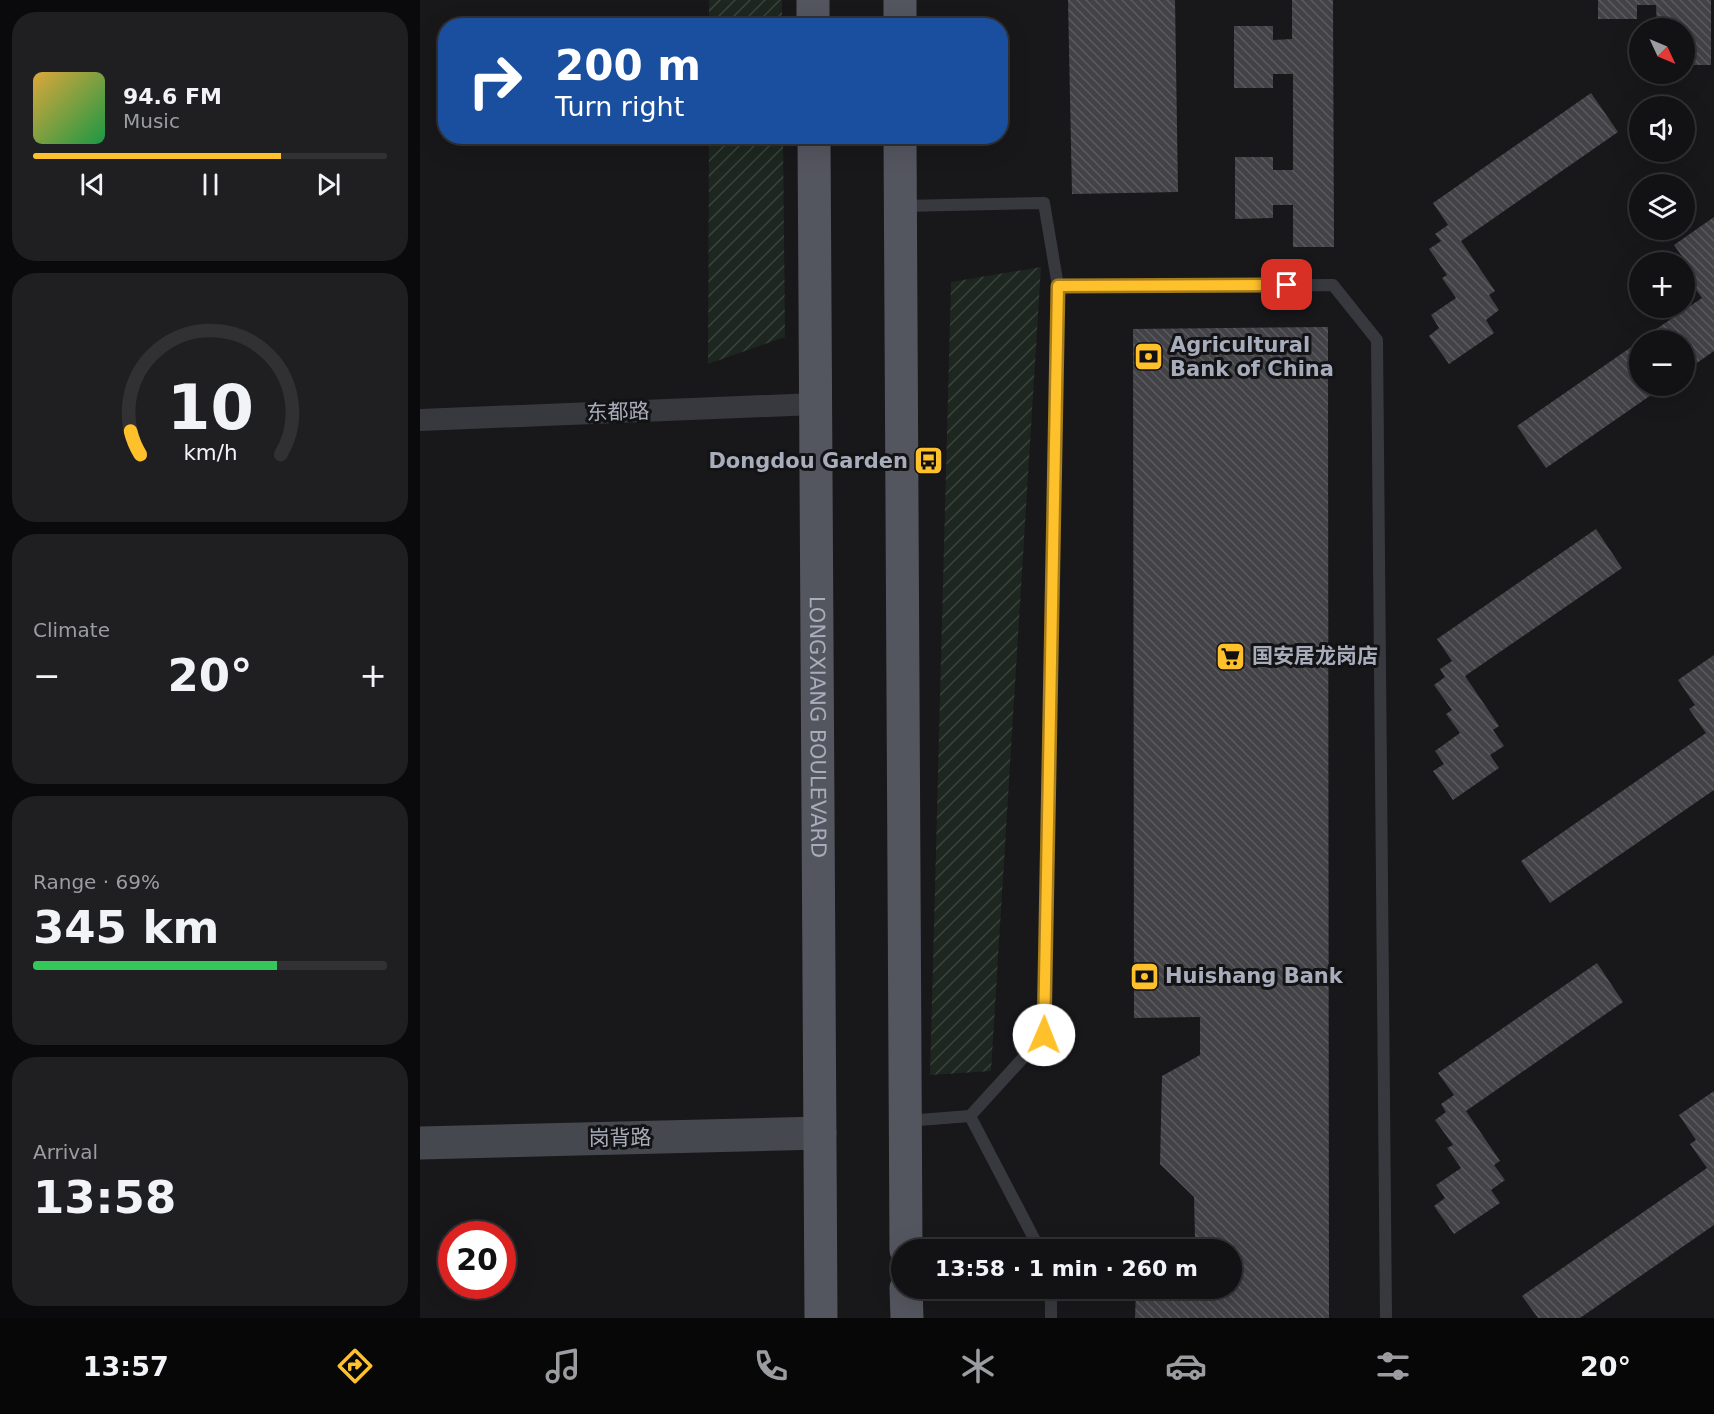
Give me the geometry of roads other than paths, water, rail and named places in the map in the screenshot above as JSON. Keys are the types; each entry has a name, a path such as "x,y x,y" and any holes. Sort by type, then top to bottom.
{"main road":[{"path":"813,0 813,18"},
{"path":"900,0 900,18"},
{"name":"LONGXIANG BOULEVARD","path":"814,144 821,1318"},
{"path":"900,144 906,1239"},
{"path":"906,1299 907,1318"}],"street":[{"name":"东都路","path":"420,420 815,404"},
{"name":"岗背路","path":"420,1143 820,1133"}],"lane":[{"path":"900,206 1044,203 1058,286 1044,1035 970,1116 906,1121"},
{"path":"1058,286 1333,285 1377,340 1386,1318"},
{"path":"970,1116 1034,1239"},
{"path":"1051,1318 1052,1299"}],"place":[{"name":"Agricultural Bank of China","path":"1149,357"},
{"name":"Dongdou Garden","path":"929,461"},
{"name":"国安居龙岗店","path":"1231,656"},
{"name":"Huishang Bank","path":"1144,976"}]}
